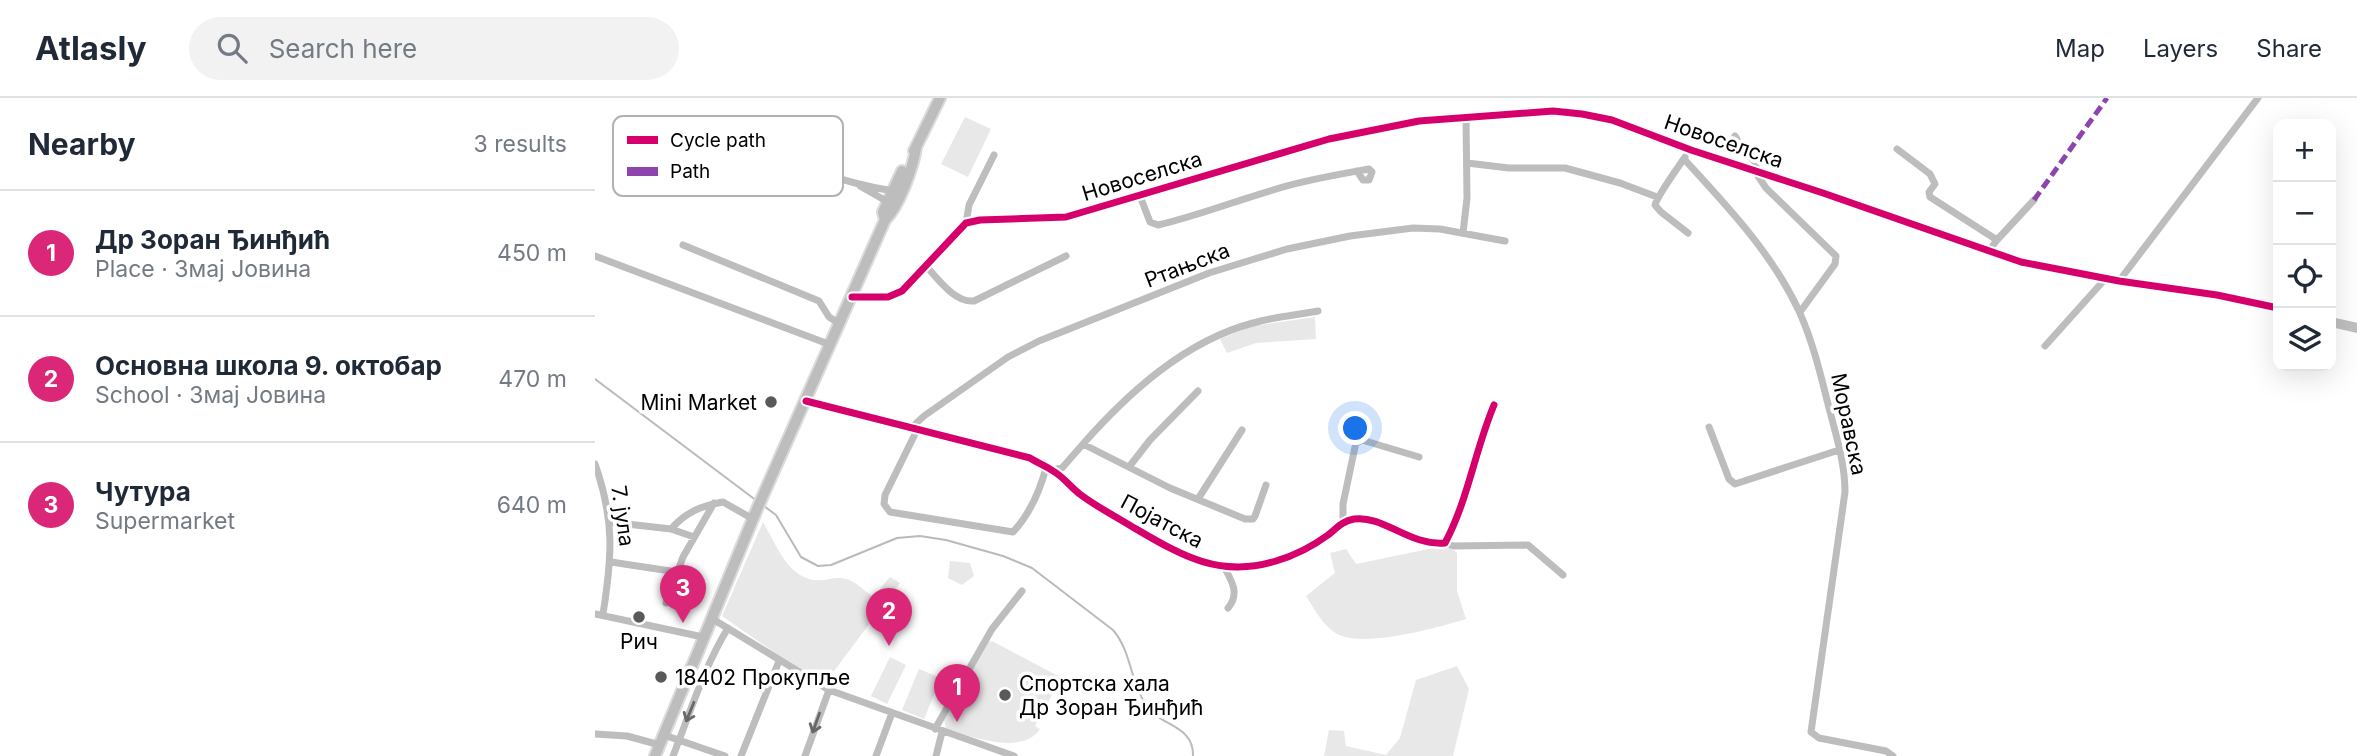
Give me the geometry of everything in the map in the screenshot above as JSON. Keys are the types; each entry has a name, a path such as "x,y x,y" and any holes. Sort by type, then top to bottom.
{"main road":[{"path":"885,220 883,212 890,196 940,98"},
{"path":"660,745 755,514 885,220 891,214 900,194 914,161 916,148"}],"street":[{"path":"2119,281 2258,98"},
{"name":"Новоселска","path":"966,223 979,220 1066,217 1329,139 1419,121 1534,111 1582,114 1612,121 2021,262 2273,307"},
{"path":"1463,233 1467,214 1466,117"},
{"path":"1735,136 1755,162 1756,171 1766,188 1836,256 1835,264 1800,312"},
{"path":"1896,149 1932,176 1935,184 1930,197 1997,240"},
{"path":"1688,233 1656,208 1657,197 1670,183 1691,150"},
{"path":"852,298 882,297 907,288 966,223 969,205 994,155"},
{"name":"Моравска","path":"1683,159 1740,220 1762,248 1800,312 1817,359 1839,450 1845,492 1811,732 1818,738 1886,751 1893,756"},
{"path":"1467,163 1509,168 1565,168 1620,183 1657,197"},
{"path":"1140,196 1150,222 1159,225 1300,182 1357,171"},
{"path":"843,179 890,196"},
{"path":"1988,252 2034,200"},
{"name":"Ртањска","path":"914,428 924,416 1019,351 1209,273 1287,249 1350,236 1413,228 1440,229 1504,241"},
{"path":"683,245 819,301 829,317 841,324"},
{"path":"595,256 831,345"},
{"path":"926,266 952,293 967,302 1066,256"},
{"path":"2045,346 2106,278"},
{"path":"914,428 885,495 884,504 887,510 1010,532 1016,530 1050,469 1062,468 1114,410 1138,388 1179,358 1209,341 1252,323 1318,311"},
{"path":"2336,323 2357,328"},
{"path":"1129,467 1150,440 1198,391"},
{"name":"Појатска","path":"806,401 1030,458 1050,469 1081,495 1172,550 1207,564 1224,567 1265,564 1293,555 1327,537 1343,522"},
{"path":"1445,543 1455,525 1483,431 1494,405"},
{"path":"1709,427 1729,479 1735,484 1839,450"},
{"path":"1198,499 1242,430"},
{"path":"1419,457 1359,441 1355,447 1343,504 1343,522 1359,519 1370,521 1423,543 1445,543 1454,546 1528,545 1563,575"},
{"path":"1083,444 1170,488 1250,520 1255,516 1266,485"},
{"name":"7. јула","path":"595,464 609,522 611,562 599,614"},
{"path":"671,529 696,508 714,503 723,502 755,514"},
{"path":"666,603 677,572 714,503"},
{"path":"609,522 671,529 694,537"},
{"path":"611,562 677,572"},
{"path":"1224,567 1235,593 1228,608"},
{"path":"936,756 939,731 992,629 1022,591"},
{"path":"599,614 703,637"},
{"path":"711,618 828,690 1014,756"},
{"path":"673,756 702,681 728,628"},
{"path":"741,756 779,661"},
{"path":"805,756 828,690"},
{"path":"876,756 892,713"},
{"path":"595,734 627,736 660,745 679,741 725,756"}],"shaded area":[{"path":"965,117 991,129 968,177 941,164"},
{"path":"1315,317 1316,339 1256,343 1227,353 1220,339 1252,326"},
{"path":"763,522 784,559 796,572 808,579 846,579 873,597 890,577 900,583 825,683 781,657 722,616"},
{"path":"1450,547 1457,553 1457,591 1466,619 1404,635 1354,639 1331,629 1306,596 1335,573 1330,553 1346,549 1356,564"},
{"path":"950,561 970,563 974,576 962,585 948,578"},
{"path":"992,641 1064,679 1064,685 1059,682 1035,726 1040,729 1021,742 996,742 946,728 944,720 988,642"},
{"path":"890,657 906,665 887,704 871,696"},
{"path":"1457,666 1469,689 1453,756 1324,756 1329,730 1344,731 1346,746 1386,755 1400,738 1416,680"},
{"path":"919,669 941,678 924,719 902,710"}],"waterway":[{"path":"595,379 757,501"},
{"path":"764,506 776,515 801,557 818,566 831,565 897,538 920,536 946,540 1003,556 1032,568 1113,630 1124,648 1141,697 1153,713 1183,732 1192,746 1193,756"}],"marked path":[{"path":"2034,200 2107,98"}],"cycle path":[{"path":"852,297 888,297 902,291 966,223 980,220 1066,217 1329,139 1419,121 1553,111 1612,120 1691,150 2021,262 2273,307"},
{"path":"806,401 1030,458 1057,473 1093,504 1166,546 1200,561 1236,567 1255,566 1289,556 1354,519 1376,521 1420,540 1445,543 1460,510 1494,405"}],"place":[{"name":"Mini Market","path":"771,402"},
{"name":"Рич","path":"639,617"},
{"name":"Чутура","path":"683,623"},
{"name":"Основна школа 9. октобар","path":"889,646"},
{"name":"18402 Прокупље","path":"661,677"},
{"name":"Спортска хала Др Зоран Ђинђић","path":"1005,695"},
{"name":"Др Зоран Ђинђић","path":"957,722"}]}
